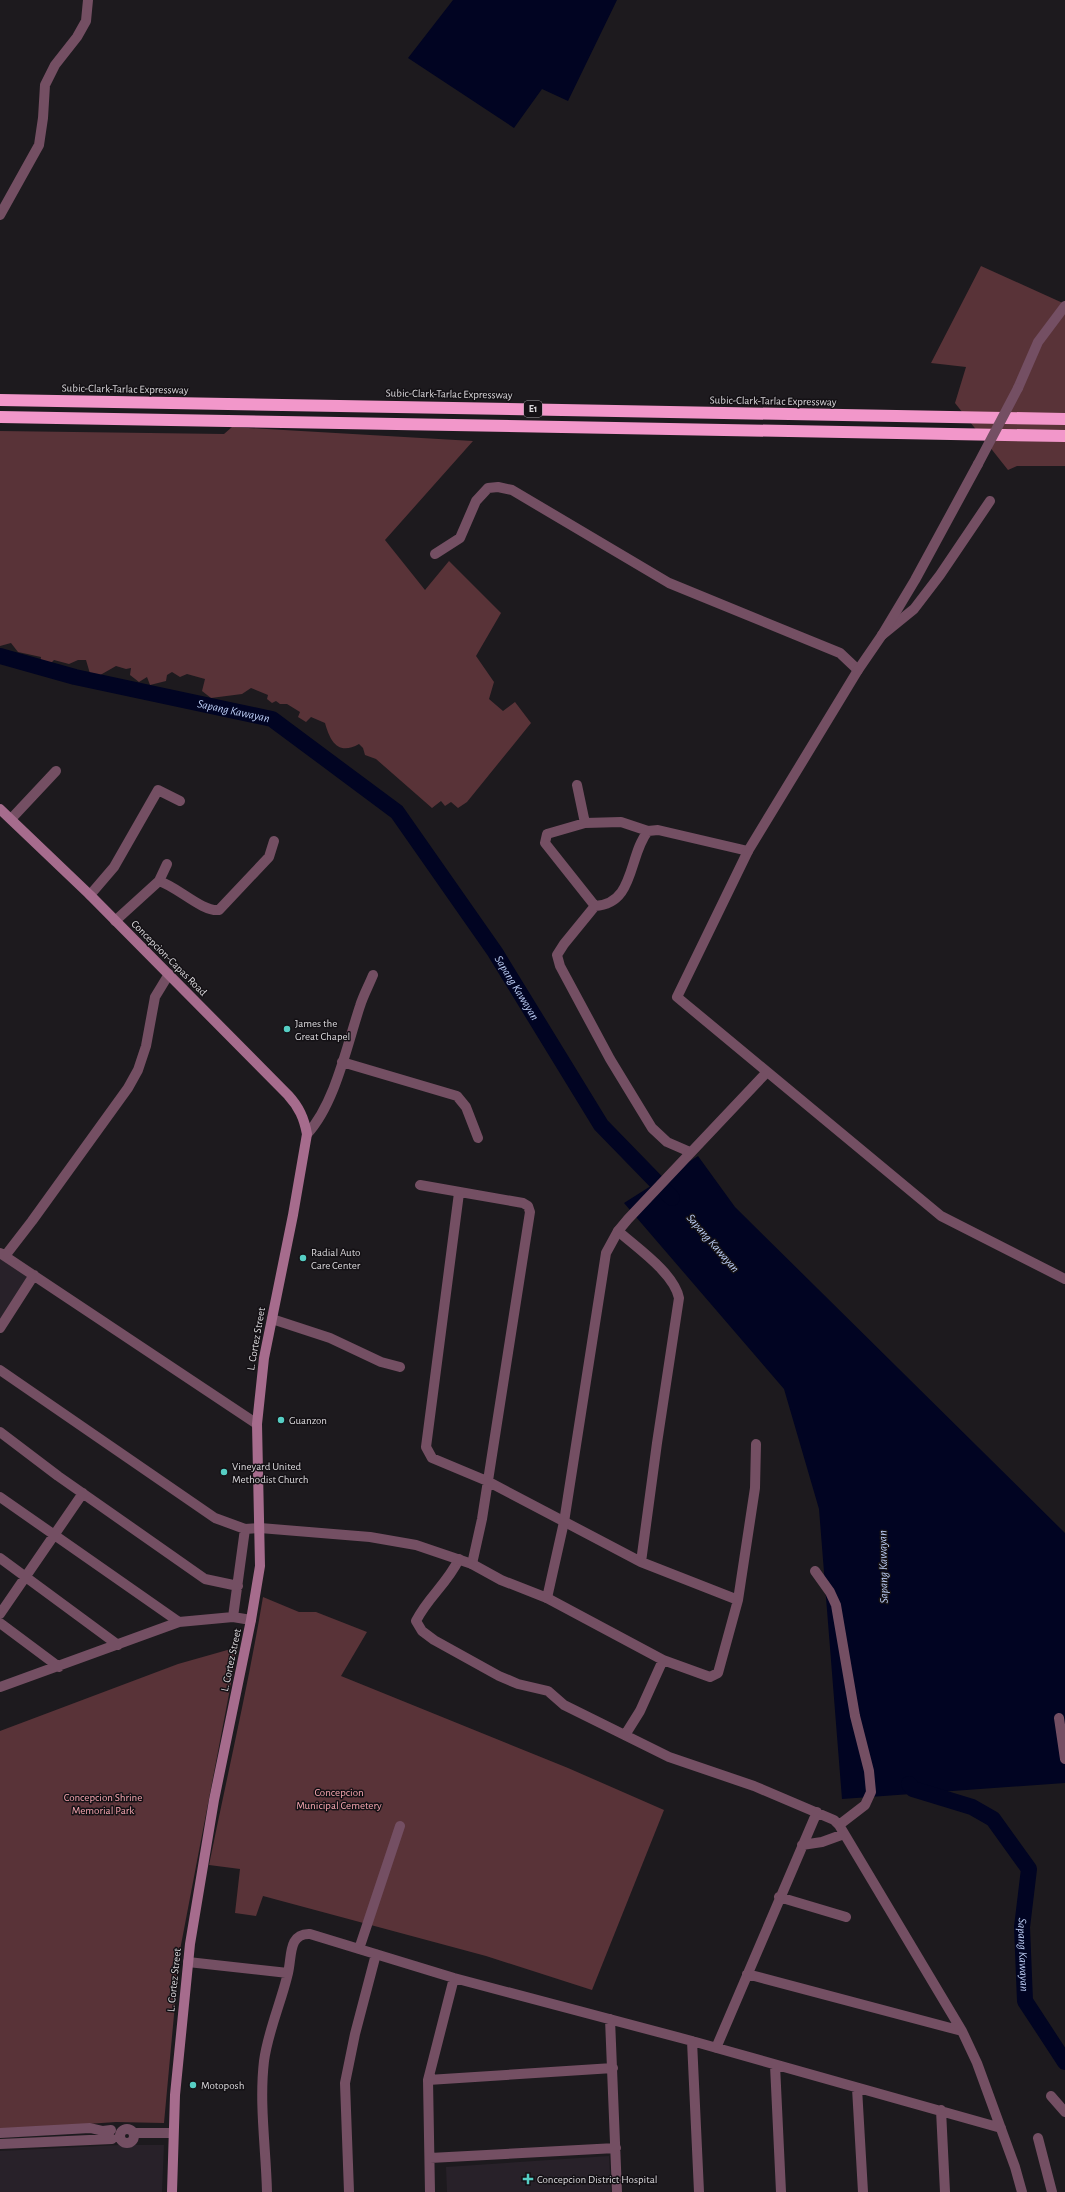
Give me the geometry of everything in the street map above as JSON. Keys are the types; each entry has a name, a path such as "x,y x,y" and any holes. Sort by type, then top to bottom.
{"highway":[{"name":"Subic-Clark-Tarlac Expressway","path":"0,400 1065,419"},
{"name":"E1","path":"0,417 1065,436"}],"main road":[{"name":"Concepcion-Capas Road","path":"0,809 90,895 288,1095 298,1107 305,1122 307,1134"},
{"name":"L. Cortez Street","path":"172,2192 172,2136 188,1962 214,1800 252,1620 260,1566 257,1424 264,1358 293,1215 307,1134"}],"street":[{"path":"0,215 39,145 43,118 45,85 55,65 77,37 86,20 88,0"},
{"path":"1065,306 1038,342 1018,388 915,580 748,850 677,997 941,1216 1065,1279"},
{"path":"435,554 460,538 476,500 488,488 498,487 512,490 669,583 840,653 858,670"},
{"path":"882,635 914,609 940,575 990,501"},
{"path":"11,819 56,771"},
{"path":"578,785 585,823"},
{"path":"90,895 114,867 158,790 180,801"},
{"path":"595,906 545,843 547,834 585,823 621,822 648,831 658,830 748,850"},
{"path":"595,906 607,906 616,900 624,890 640,841 648,831"},
{"path":"159,881 167,884 206,908 214,911 219,910 269,857 274,841"},
{"path":"115,921 159,881 167,864"},
{"path":"595,906 564,944 557,955 560,966 610,1059 652,1128 668,1142 690,1152"},
{"path":"169,974 155,997 146,1046 138,1070 128,1088 32,1221 2,1254 257,1424"},
{"path":"307,1134 318,1122 342,1062 360,1004 373,975"},
{"path":"342,1062 457,1096 466,1107 478,1138"},
{"path":"547,1598 564,1522 606,1253 618,1231 628,1219 767,1072"},
{"path":"420,1185 523,1203 528,1206 530,1212 482,1519 472,1564"},
{"path":"459,1193 426,1447 432,1458 487,1481 641,1562 738,1600"},
{"path":"618,1231 663,1270 678,1291 679,1298 641,1562"},
{"path":"0,1328 34,1275"},
{"path":"272,1319 330,1338 381,1362 400,1367"},
{"path":"0,1370 215,1518 245,1529 260,1528 370,1537 408,1543 458,1559 472,1564 501,1580 547,1598 663,1660 710,1677 718,1673 738,1600 755,1488 756,1444"},
{"path":"0,1432 205,1579 238,1586"},
{"path":"0,1614 84,1493"},
{"path":"0,1497 179,1622"},
{"path":"233,1617 245,1529"},
{"path":"0,1558 118,1645"},
{"path":"458,1559 450,1576 423,1607 416,1621 422,1631 434,1640 499,1676 518,1684 548,1691 564,1706 670,1756 754,1786 834,1820 842,1830 962,2031 977,2063 1001,2128 1022,2192"},
{"path":"802,1845 822,1842 842,1830 865,1805 871,1792 870,1778 855,1716 836,1604 830,1592 815,1572"},
{"path":"0,1687 59,1667 179,1622 233,1617 252,1620"},
{"path":"0,1623 59,1667"},
{"path":"625,1735 640,1711 663,1660"},
{"path":"1059,1718 1065,1759"},
{"path":"716,2048 779,1897 817,1812"},
{"path":"359,1948 400,1826"},
{"path":"779,1897 846,1917"},
{"path":"267,2192 263,2071 268,2041 288,1973 293,1944 296,1938 302,1934 359,1948 454,1978 692,2041 775,2066 941,2110 1001,2128"},
{"path":"349,2192 345,2083 355,2034 376,1954"},
{"path":"188,1962 288,1973"},
{"path":"747,1974 962,2031"},
{"path":"430,2192 428,2080 454,1978"},
{"path":"610,2019 617,2192"},
{"path":"692,2041 699,2192"},
{"path":"775,2066 781,2192"},
{"path":"428,2080 613,2068"},
{"path":"857,2088 863,2192"},
{"path":"1051,2096 1065,2112"},
{"path":"941,2110 945,2192"},
{"path":"0,2133 90,2128 117,2134 127,2142 133,2136 172,2136"},
{"path":"0,2144 117,2134"},
{"path":"1038,2138 1052,2192"},
{"path":"430,2158 616,2148"}],"shaded area":[{"path":"0,1257 30,1277 0,1322"},
{"path":"120,2145 164,2145 162,2192 0,2192 0,2151"},
{"name":"Concepcion District Hospital","path":"609,2156 611,2192 447,2192 446,2167"}],"green space":[{"path":"981,266 1065,304 1065,466 1017,466 1008,470 955,403 966,367 931,363"},
{"path":"232,427 473,441 385,540 425,590 449,561 501,613 476,656 494,682 489,699 503,711 515,702 531,723 467,802 458,808 451,802 445,806 441,801 432,808 376,759 365,755 363,748 359,744 346,748 336,745 329,736 325,723 311,717 306,722 298,717 300,712 287,704 280,704 276,701 272,703 267,699 268,695 251,688 242,694 211,698 202,691 205,679 187,674 180,677 172,672 167,675 166,681 150,685 147,677 139,682 130,675 131,668 126,669 116,666 95,678 91,677 86,660 78,660 69,664 54,660 48,666 40,664 41,657 18,652 11,643 0,646 0,431 224,434"},
{"name":"Concepcion Municipal Cemetery","path":"263,1597 299,1612 316,1612 367,1632 341,1676 568,1768 664,1810 592,1990 486,1956 263,1896 256,1916 235,1913 240,1869 209,1865 244,1698"},
{"name":"Concepcion Shrine Memorial Park","path":"238,1647 180,1950 164,2123 116,2122 0,2130 0,1731 178,1664"}],"water":[{"path":"453,0 617,0 568,101 542,89 514,128 408,58"},
{"path":"698,1156 735,1207 1065,1533 1065,1783 842,1799 819,1509 784,1389 624,1203"}],"waterway":[{"name":"Sapang Kawayan","path":"0,656 75,677 272,719 397,812 495,952 601,1125 672,1198"},
{"name":"Sapang Kawayan","path":"909,1784 913,1789 972,1807 993,1819 1029,1869 1022,1927 1025,2001 1065,2062"}],"place":[{"name":"James the Great Chapel","path":"287,1029"},
{"name":"Radial Auto Care Center","path":"303,1258"},
{"name":"Guanzon","path":"281,1420"},
{"name":"Vineyard United Methodist Church","path":"224,1472"},
{"name":"Motoposh","path":"193,2085"},
{"name":"Concepcion District Hospital","path":"528,2179"}]}
